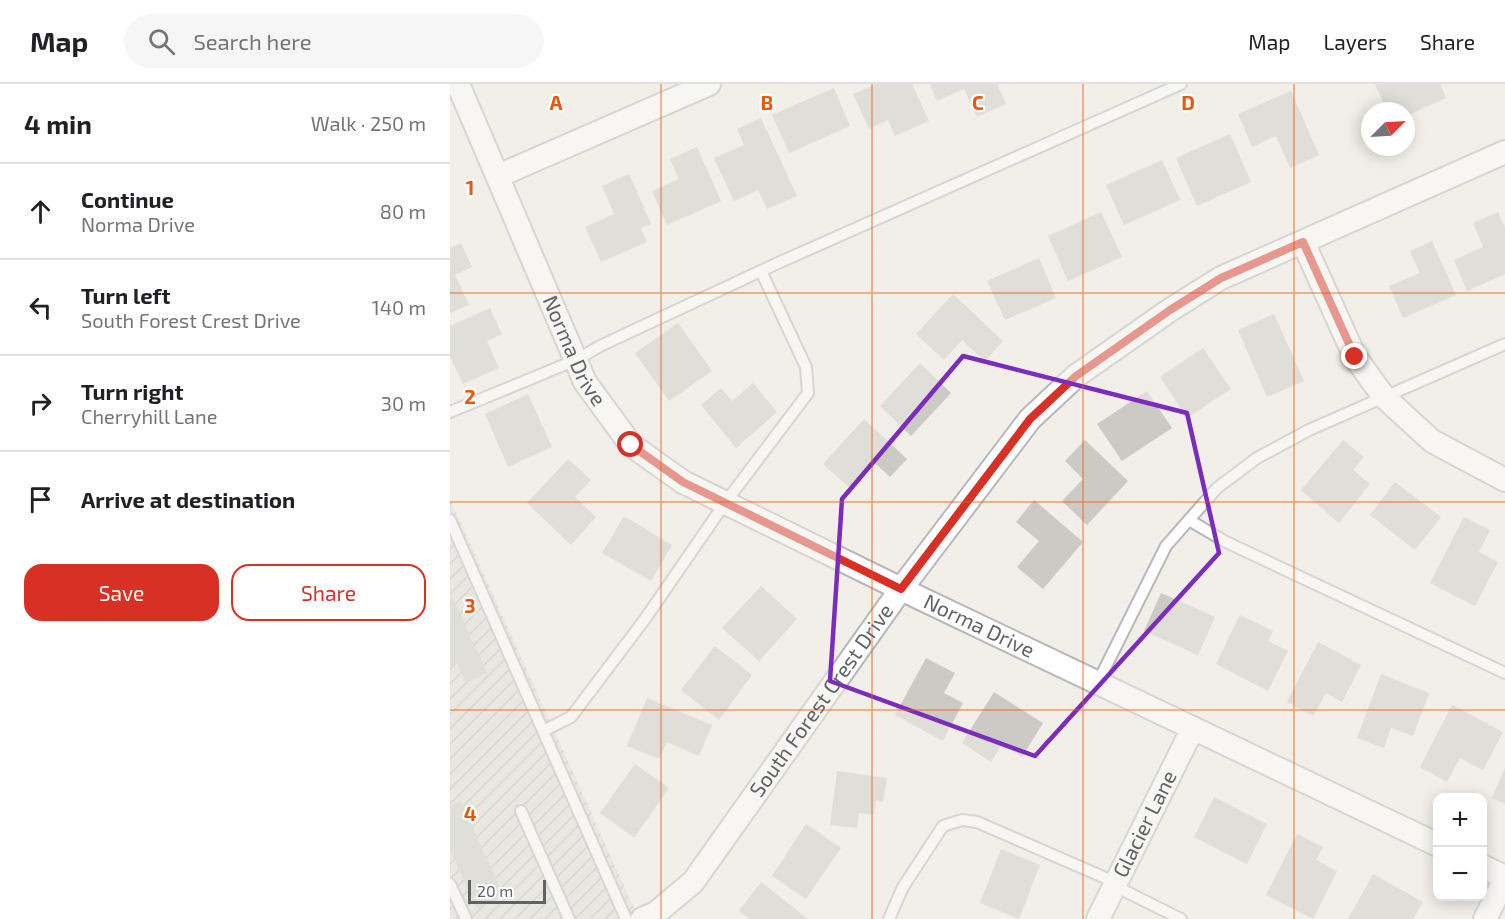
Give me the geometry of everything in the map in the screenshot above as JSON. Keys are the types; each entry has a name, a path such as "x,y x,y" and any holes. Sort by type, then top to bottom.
{"street":[{"name":"Norma Drive","path":"458,84 585,382 631,445 683,482 725,503 1433,843"},
{"path":"498,176 709,84"},
{"name":"South Forest Crest Drive","path":"642,919 656,913 693,882 901,589 1030,419 1076,376 1170,310 1221,278 1505,152"},
{"path":"1303,242 1355,357 1384,397 1432,441 1505,480"},
{"name":"Glacier Lane","path":"1098,919 1193,728"},
{"path":"1485,919 1505,878 1487,869"}],"lane":[{"path":"450,412 576,360 600,346 761,271 1181,84"},
{"path":"543,731 571,717 645,620 725,503 808,393 806,367 761,271"},
{"path":"1098,682 1166,546 1217,488 1257,458 1309,430 1505,345"},
{"path":"450,520 626,919"},
{"path":"1189,520 1226,542 1505,673"},
{"path":"521,811 569,919"},
{"path":"889,919 903,887 944,826 962,820 977,822 1116,884 1181,919"},
{"path":"450,884 466,919"}],"highlighted area":[{"path":"963,356 1187,413 1219,553 1035,756 830,681 842,499"}],"shaded area":[{"path":"450,499 639,919 450,919"}],"building":[{"path":"877,84 912,84 929,121 895,136 888,120 869,129 853,94"},
{"path":"930,84 997,84 1006,104 977,117 964,89 937,101"},
{"path":"1375,84 1440,84 1446,98 1415,112 1415,102 1383,102"},
{"path":"834,88 850,126 789,153 772,115"},
{"path":"1291,91 1319,155 1290,168 1276,136 1252,147 1238,114"},
{"path":"761,118 797,196 767,209 758,190 734,201 714,158 744,145 737,129"},
{"path":"1230,134 1251,182 1197,206 1176,158"},
{"path":"697,147 721,201 667,225 652,191 679,179 670,159"},
{"path":"1162,160 1180,200 1124,225 1106,185"},
{"path":"629,174 651,224 641,228 647,242 601,262 585,227 614,214 602,186"},
{"path":"1101,212 1122,257 1068,281 1048,236"},
{"path":"1498,212 1505,227 1505,274 1467,291 1454,260 1483,247 1473,223"},
{"path":"1432,241 1456,295 1403,318 1389,286 1420,273 1410,251"},
{"path":"461,243 472,267 455,275 469,305 450,313 450,248"},
{"path":"1039,258 1056,298 1005,320 987,281"},
{"path":"953,294 1003,341 985,361 962,340 944,360 916,334"},
{"path":"490,308 502,334 487,341 499,368 463,384 450,356 450,326"},
{"path":"1274,314 1304,381 1267,397 1238,330"},
{"path":"678,323 712,371 669,401 635,353"},
{"path":"1203,348 1231,389 1187,418 1160,377"},
{"path":"920,363 951,393 911,436 880,406"},
{"path":"753,383 777,412 736,448 701,405 721,388 732,401"},
{"path":"1147,391 1172,428 1122,461 1097,424"},
{"path":"528,394 552,447 508,467 485,414"},
{"path":"864,419 907,459 890,477 875,463 852,490 823,464"},
{"path":"1085,440 1128,481 1087,525 1062,501 1083,479 1065,461"},
{"path":"1343,440 1364,457 1353,470 1370,484 1339,523 1301,490"},
{"path":"568,459 591,480 575,497 596,517 571,545 527,503"},
{"path":"1395,482 1441,517 1415,550 1370,515"},
{"path":"1034,500 1083,542 1043,589 1017,567 1039,541 1016,522"},
{"path":"624,516 672,545 651,581 602,553"},
{"path":"1464,517 1490,530 1479,552 1498,562 1475,606 1430,583"},
{"path":"761,586 797,619 759,661 722,628"},
{"path":"1161,593 1215,617 1198,655 1144,631"},
{"path":"453,599 487,673 466,683 457,663 450,666 450,600"},
{"path":"1240,615 1273,631 1268,641 1288,651 1268,691 1216,664"},
{"path":"1318,642 1361,665 1342,702 1326,693 1313,716 1287,702"},
{"path":"715,646 752,675 719,720 681,690"},
{"path":"926,658 955,673 944,693 963,703 943,741 895,715"},
{"path":"1381,674 1429,693 1413,736 1391,728 1384,748 1357,738"},
{"path":"994,692 1043,723 1022,757 1002,744 991,762 962,743"},
{"path":"647,698 712,725 699,756 667,742 659,759 627,746"},
{"path":"1452,705 1503,732 1483,770 1460,758 1447,782 1420,767"},
{"path":"635,764 669,788 634,838 600,813"},
{"path":"1505,768 1505,804 1492,798"},
{"path":"837,771 887,778 883,802 876,800 874,815 859,813 857,828 830,825"},
{"path":"1214,797 1267,824 1247,864 1194,837"},
{"path":"461,801 504,897 477,909 450,850 450,806"},
{"path":"806,824 841,848 806,899 772,876"},
{"path":"1297,834 1323,847 1316,860 1337,871 1313,919 1266,895"},
{"path":"1001,849 1040,865 1019,919 980,903"},
{"path":"1373,874 1423,902 1413,919 1348,919"},
{"path":"761,882 808,919 750,919 739,911"}],"route":[{"path":"631,445 683,482 901,589 1030,419 1076,376 1170,310 1221,278 1303,242 1355,357"}]}
